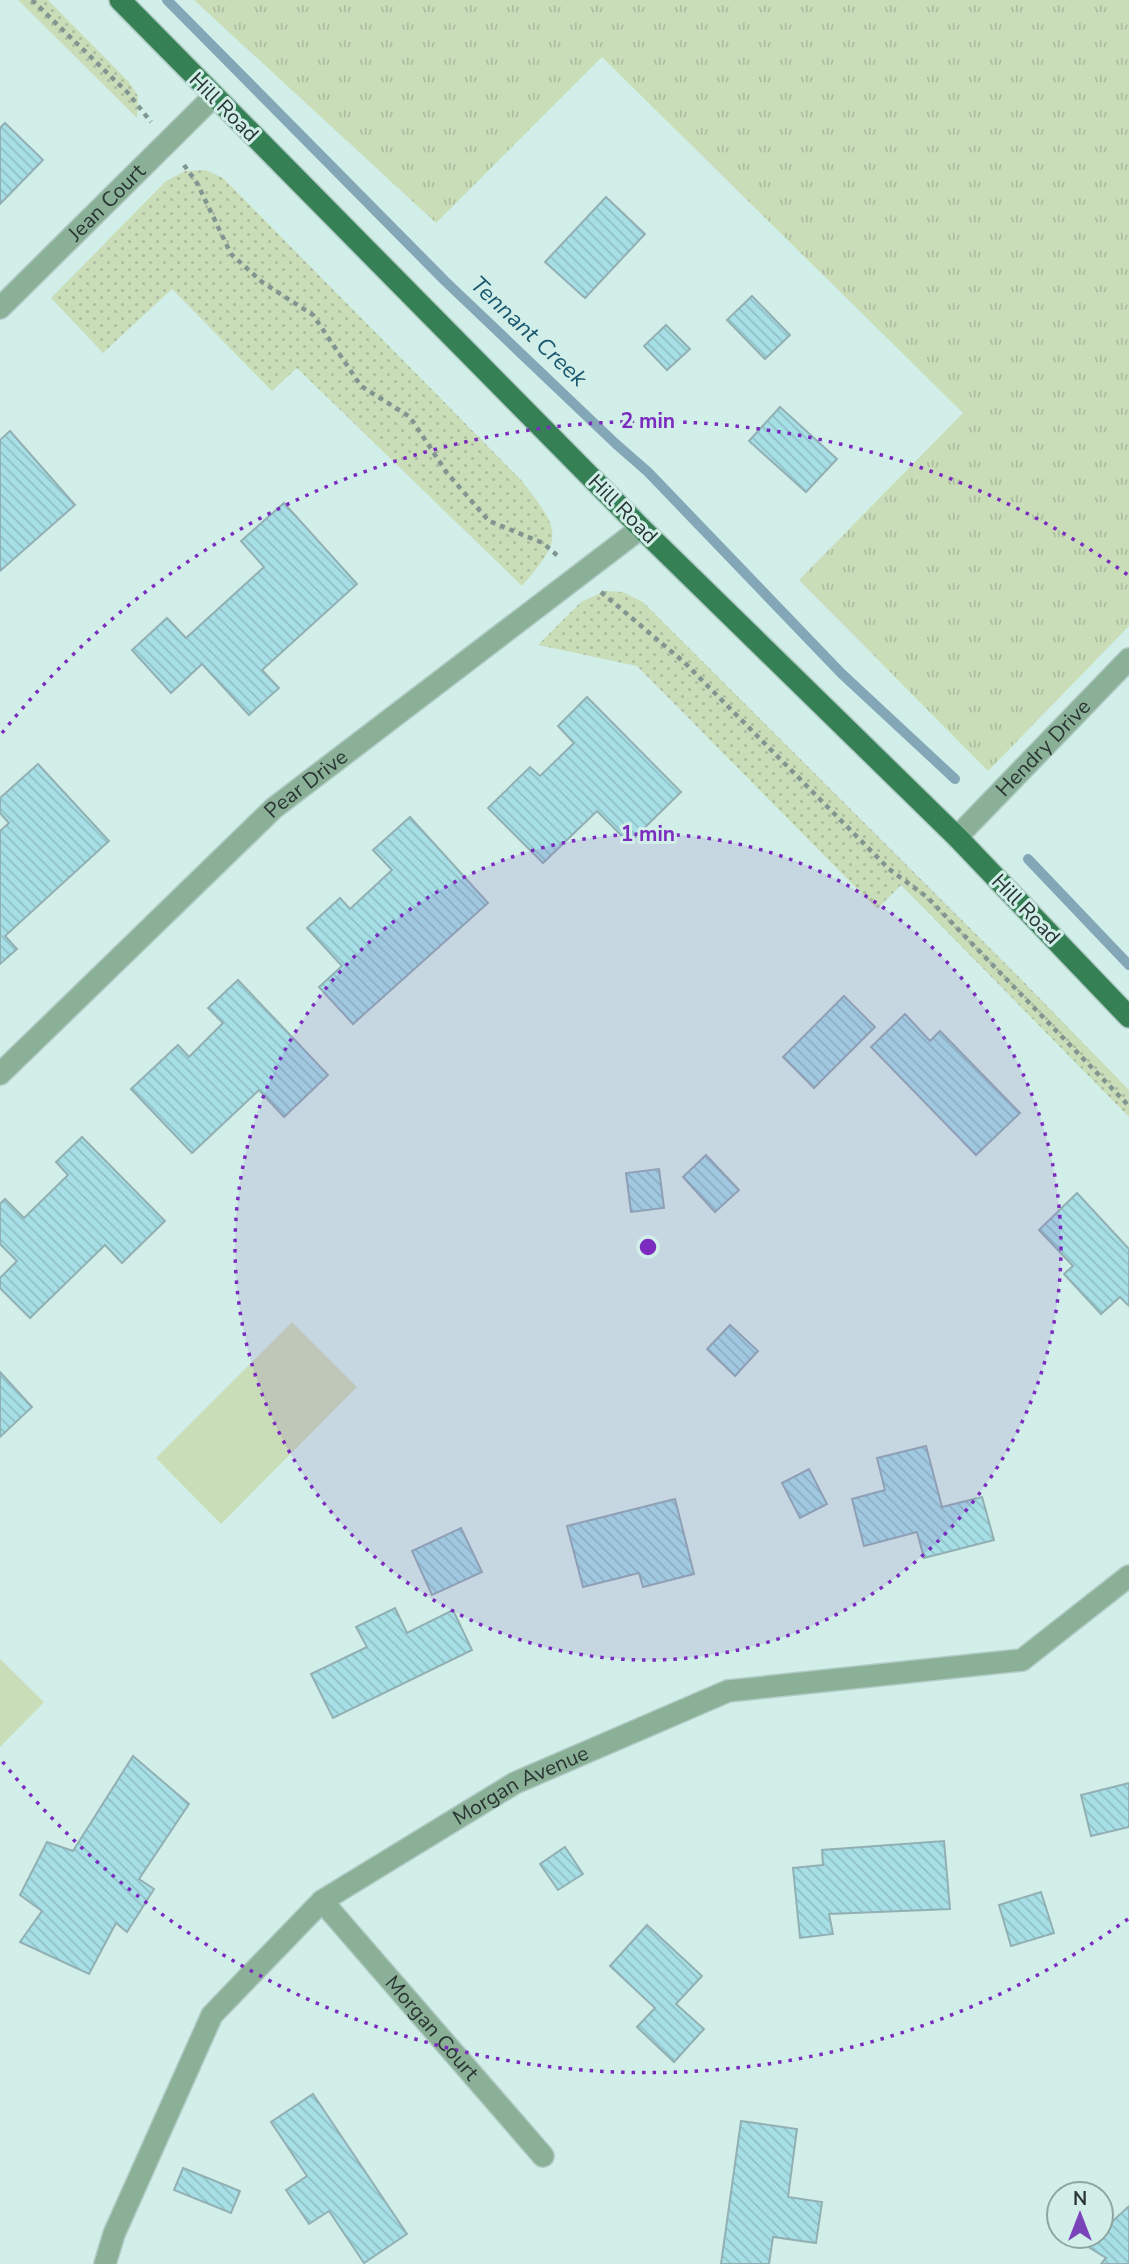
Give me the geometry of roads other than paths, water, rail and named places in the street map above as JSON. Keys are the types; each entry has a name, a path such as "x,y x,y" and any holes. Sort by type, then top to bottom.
{"main road":[{"name":"Hill Road","path":"120,0 641,528 957,836 1129,1017"}],"street":[{"name":"Jean Court","path":"0,308 213,97"},
{"name":"Pear Drive","path":"0,1074 274,808 641,528"},
{"name":"Hendry Drive","path":"957,836 1129,659"},
{"name":"Morgan Avenue","path":"105,2264 114,2234 212,2015 322,1900 515,1783 729,1691 1023,1660 1129,1576"},
{"name":"Morgan Court","path":"322,1900 543,2155"}],"waterway":[{"name":"Tennant Creek","path":"167,0 445,281 648,472 841,673 955,779"},
{"name":"Tennant Creek","path":"1028,859 1129,965"}]}
